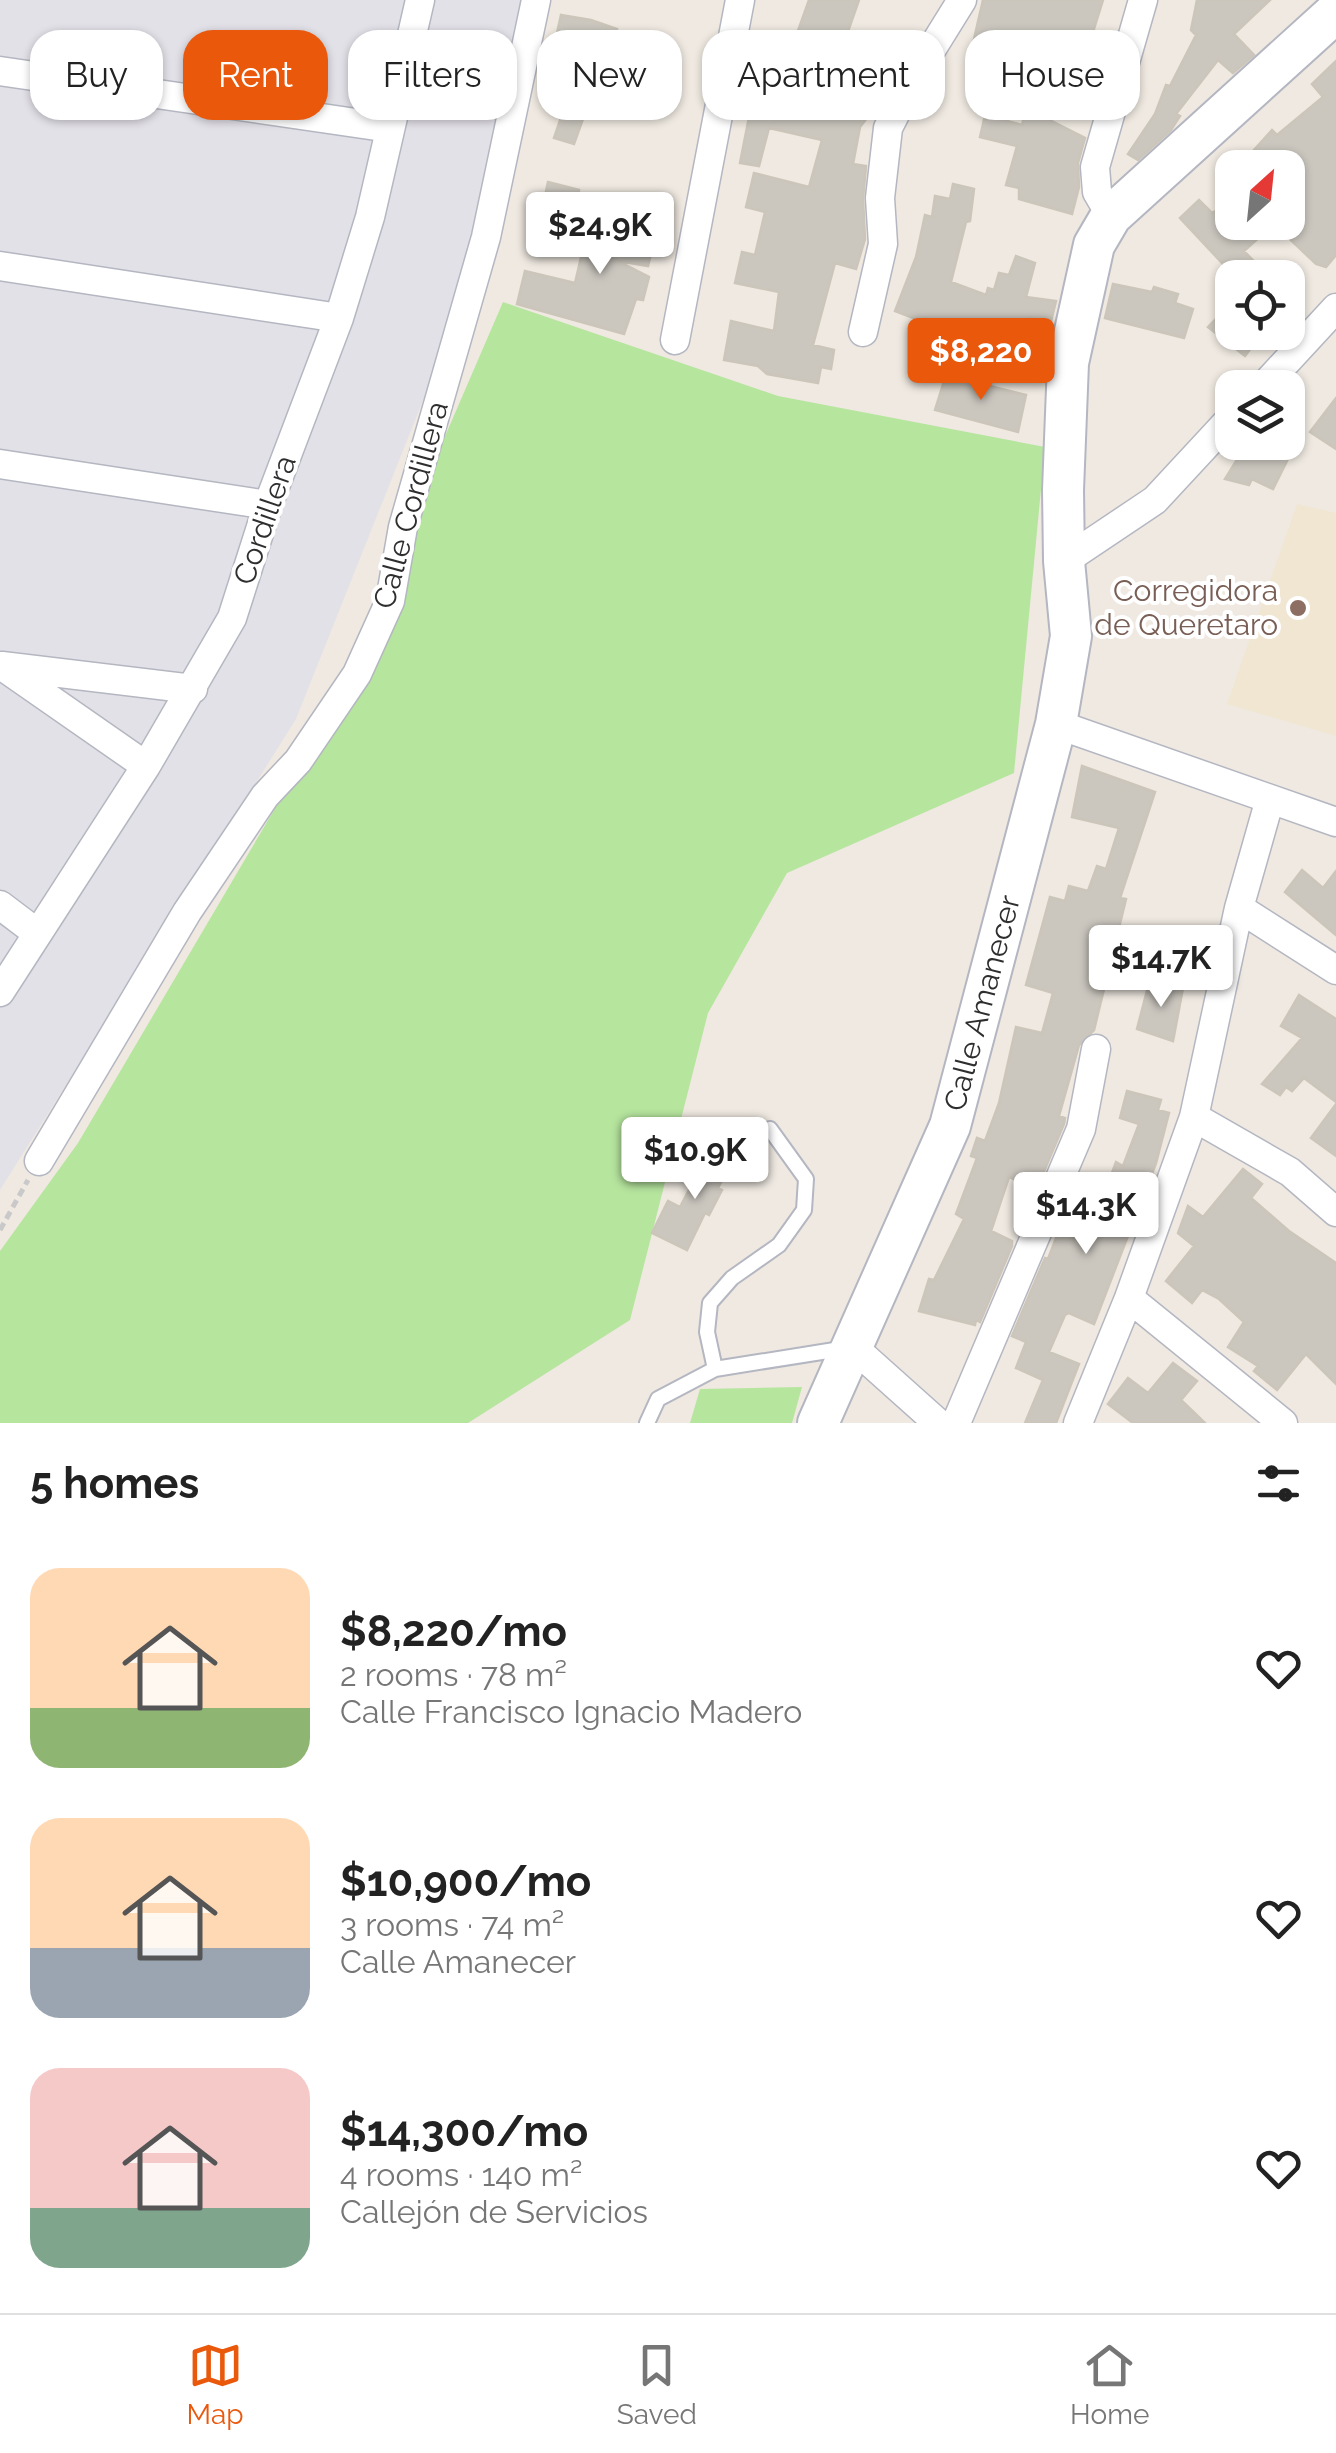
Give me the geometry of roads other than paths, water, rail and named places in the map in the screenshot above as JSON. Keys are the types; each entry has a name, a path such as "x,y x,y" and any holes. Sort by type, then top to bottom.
{"main road":[{"path":"1111,216 1336,12"},
{"name":"Calle Amanecer","path":"818,1423 950,1126 1056,724 1071,636 1063,490 1068,363 1094,245 1111,216"}],"street":[{"name":"Cordillera","path":"0,992 146,766 232,618 268,505 339,318 370,217 420,0"},
{"name":"Calle Cordillera","path":"39,1161 188,912 265,796 298,761 356,674 390,601 403,528 486,237 536,0"},
{"path":"675,340 740,0"},
{"path":"863,332 883,244 880,198 888,128 962,0"},
{"path":"1111,216 1097,192 1095,167 1143,0"},
{"path":"0,71 390,128"},
{"path":"0,266 339,318"},
{"path":"1279,370 1336,308"},
{"path":"1064,562 1155,500 1215,435"},
{"path":"0,464 268,505"},
{"path":"1,666 193,689"},
{"path":"1,666 146,766"},
{"path":"1056,724 1336,822"},
{"path":"1088,1419 1194,1117 1240,908 1270,799"},
{"path":"0,906 37,933"},
{"path":"1240,908 1336,970"},
{"path":"956,1423 1080,1129 1096,1049"},
{"path":"1194,1117 1290,1172 1336,1212"},
{"path":"1129,1298 1283,1423"},
{"path":"854,1347 938,1423"}],"lane":[{"path":"715,1369 707,1332 710,1302 732,1278 778,1245 804,1210 806,1179 770,1130"},
{"path":"647,1423 658,1398 715,1369 854,1347"}],"place":[{"name":"Corregidora de Queretaro","path":"1298,608"}]}
